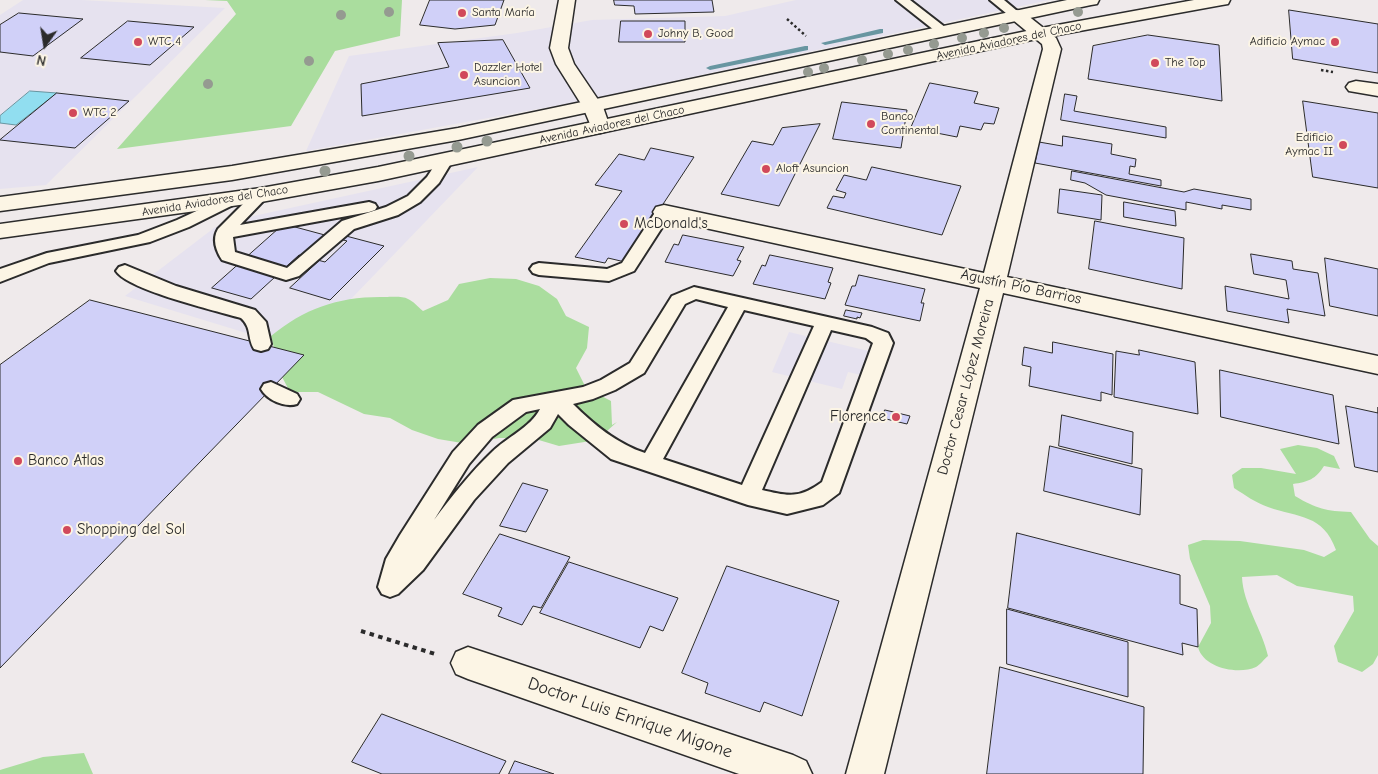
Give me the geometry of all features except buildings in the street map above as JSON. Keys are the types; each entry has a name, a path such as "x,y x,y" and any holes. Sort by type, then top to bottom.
{"main road":[{"path":"567,0 559,48 565,64 592,108"},
{"name":"Avenida Aviadores del Chaco","path":"0,204 308,161 458,134 592,108 1091,0"},
{"name":"Avenida Aviadores del Chaco","path":"0,231 262,195 378,174 445,160 592,108 1041,33 1206,1 1222,0"},
{"name":"Doctor Cesar López Moreira","path":"865,774 994,281 1052,49 1050,42 1041,33 1016,15"},
{"path":"1356,87 1378,90"},
{"name":"Agustín Pío Barrios","path":"664,212 994,281 1378,365"},
{"name":"Doctor Luis Enrique Migone","path":"468,663 793,774"}],"lane":[{"path":"902,0 944,31"},
{"path":"996,0 1016,15"},
{"path":"262,195 236,218 224,233 224,249 228,256 286,274 298,269 348,225 392,211 414,199 433,180 445,160"},
{"path":"0,276 13,269 70,252 130,242 187,223 233,199"},
{"path":"224,233 414,199"},
{"path":"539,269 610,276 620,272 628,267 664,212"},
{"path":"125,270 141,280 162,288 248,314 257,322 261,344"},
{"path":"556,399 543,423 500,457 466,494 415,563 390,586 398,559 408,542 461,458 485,431 520,405 556,399 586,394 608,385 637,368 678,300 694,293 872,333 881,338 883,344 831,487 815,498 787,505 748,496 619,453 576,420 556,399"},
{"path":"650,463 739,303"},
{"path":"748,496 825,323"},
{"path":"272,388 290,399"}],"path":[{"path":"361,631 468,663"}],"shaded area":[{"path":"23,0 81,0 225,8 46,185 0,189 0,15"},
{"path":"796,0 1049,0 571,103 306,151 349,56 517,33 592,20 725,16"},
{"path":"478,167 302,350 125,296 214,228 226,222"},
{"path":"789,332 877,353 870,377 848,372 842,389 772,372"}],"green space":[{"path":"205,0 402,0 400,36 335,51 291,126 117,149 236,14 227,1"},
{"path":"490,278 516,279 539,286 557,299 566,316 589,327 587,348 576,368 586,388 611,401 612,425 617,422 597,440 559,446 532,438 499,438 468,444 438,439 412,430 390,418 364,414 318,392 290,392 281,375 271,336 310,311 353,299 403,297 423,311 448,300 459,284"},
{"path":"1298,445 1317,448 1334,456 1340,469 1324,466 1311,479 1293,484 1295,496 1322,508 1351,512 1370,539 1378,546 1378,655 1373,664 1362,672 1338,662 1334,646 1354,611 1353,596 1297,586 1277,575 1242,577 1249,607 1262,636 1268,656 1259,665 1240,670 1222,668 1207,660 1201,654 1198,647 1211,623 1210,606 1190,559 1188,545 1203,540 1240,541 1304,550 1324,557 1336,550 1331,538 1317,523 1264,505 1234,488 1232,475 1242,468 1261,468 1296,474 1280,449"},
{"path":"84,753 93,774 0,774 0,770 43,757"}],"water":[{"path":"30,91 57,93 16,125 0,123 0,116"}],"waterway":[{"path":"825,43 880,31"},
{"path":"710,68 805,48"}],"place":[{"name":"Santa María","path":"462,13"},
{"name":"Johny B, Good","path":"648,34"},
{"name":"WTC 4","path":"138,42"},
{"name":"Adificio Aymac","path":"1335,42"},
{"name":"The Top","path":"1155,63"},
{"name":"Dazzler Hotel Asuncion","path":"464,75"},
{"name":"WTC 2","path":"73,113"},
{"name":"Banco Continental","path":"871,124"},
{"name":"Edificio Aymac II","path":"1343,145"},
{"name":"Aloft Asuncion","path":"766,169"},
{"name":"McDonald's","path":"624,224"},
{"name":"Florence","path":"896,417"},
{"name":"Banco Atlas","path":"18,461"},
{"name":"Shopping del Sol","path":"67,530"}]}
